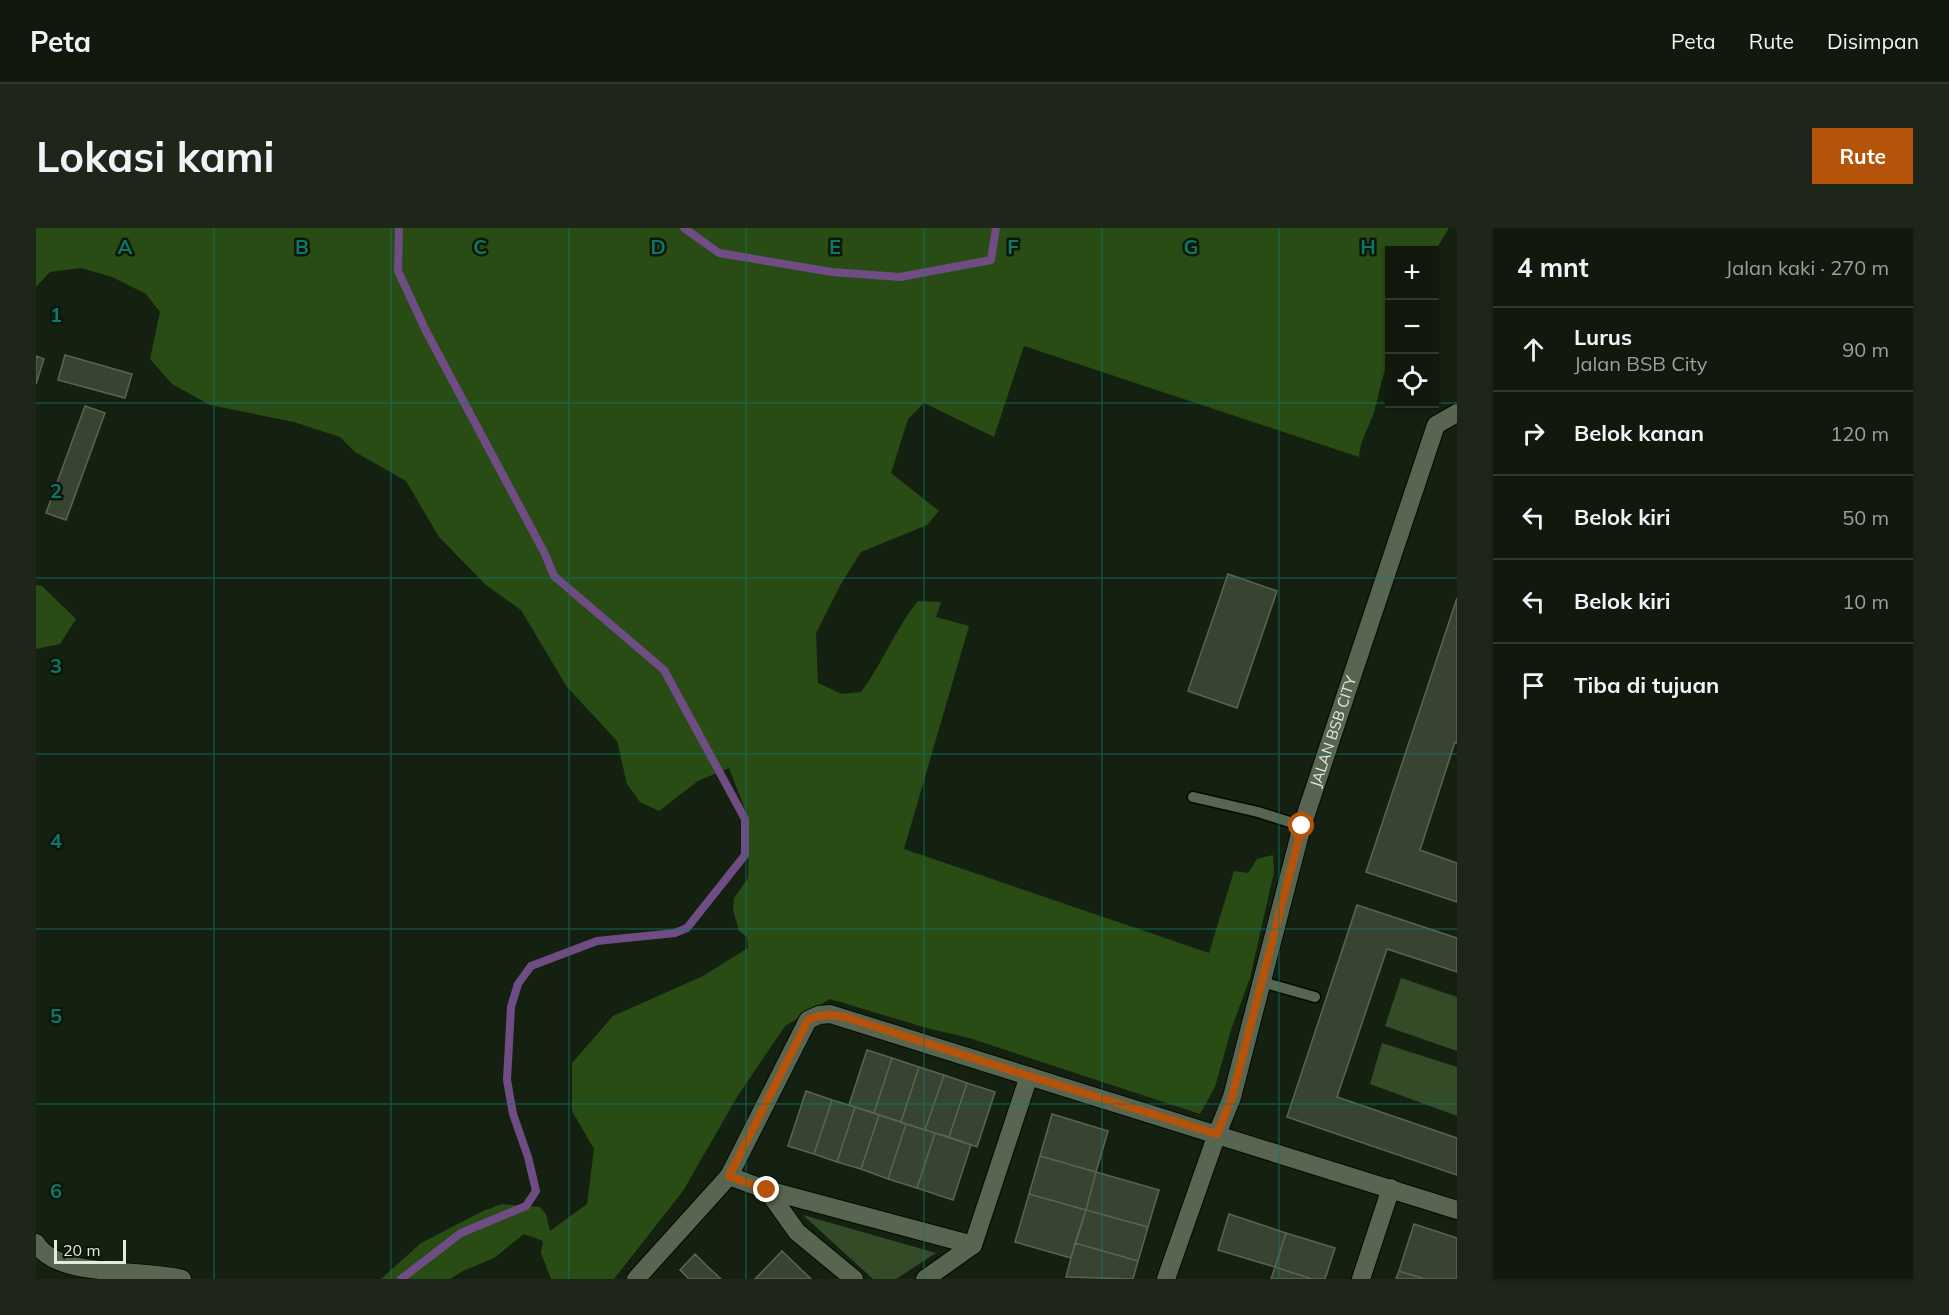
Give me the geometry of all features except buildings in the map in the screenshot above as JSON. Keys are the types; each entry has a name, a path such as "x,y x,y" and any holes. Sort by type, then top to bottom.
{"street":[{"name":"JALAN BSB CITY","path":"1167,1279 1232,1097 1302,826 1436,425 1457,413"},
{"path":"636,1279 729,1176 808,1020 819,1015 830,1014 1457,1210"},
{"path":"925,1279 973,1245 1029,1076"},
{"path":"729,1176 767,1190 973,1245"},
{"path":"1361,1279 1391,1188"},
{"path":"767,1190 797,1232 854,1279"},
{"path":"36,1243 48,1259 66,1268 85,1273 148,1274 182,1279"}],"lane":[{"path":"1193,797 1258,812 1302,826"},
{"path":"1262,982 1316,997"}],"green space":[{"path":"36,228 1449,228 1438,246 1385,246 1385,372 1359,457 1024,346 994,437 924,403 908,419 891,473 939,511 927,525 861,552 841,584 816,633 818,683 842,694 861,692 902,623 918,601 941,602 936,617 969,626 904,849 1209,953 1234,871 1248,873 1257,859 1273,855 1274,872 1250,978 1231,1030 1215,1087 1200,1114 969,1038 830,999 785,1026 737,1097 683,1191 614,1279 551,1279 541,1253 543,1241 524,1234 494,1258 450,1279 381,1279 421,1243 483,1211 502,1204 540,1207 546,1214 550,1231 587,1204 594,1149 572,1111 572,1063 613,1016 703,976 748,948 747,937 739,931 733,910 734,898 748,878 749,820 729,768 698,781 659,811 640,802 627,784 617,741 567,687 521,610 486,585 439,537 406,481 355,452 340,437 294,422 210,405 172,384 150,359 160,312 146,294 112,277 81,268 50,272 36,287"},
{"path":"36,585 42,586 76,619 60,644 36,649"},
{"path":"1401,978 1457,997 1457,1051 1385,1026"},
{"path":"1382,1043 1457,1067 1457,1116 1370,1084"},
{"path":"803,1215 936,1253 896,1279 873,1279"}],"waterway":[{"path":"399,228 398,271 426,331 545,554 554,576 664,670 745,819 745,855 687,928 675,933 597,941 531,966 518,984 511,1007 507,1080 513,1114 528,1157 536,1191 526,1206 461,1233 401,1279"},
{"path":"684,228 719,253 832,272 900,277 991,260 996,228"}],"route":[{"path":"767,1190 729,1176 808,1020 819,1015 830,1014 845,1017 1217,1134 1232,1097 1302,826"}]}
